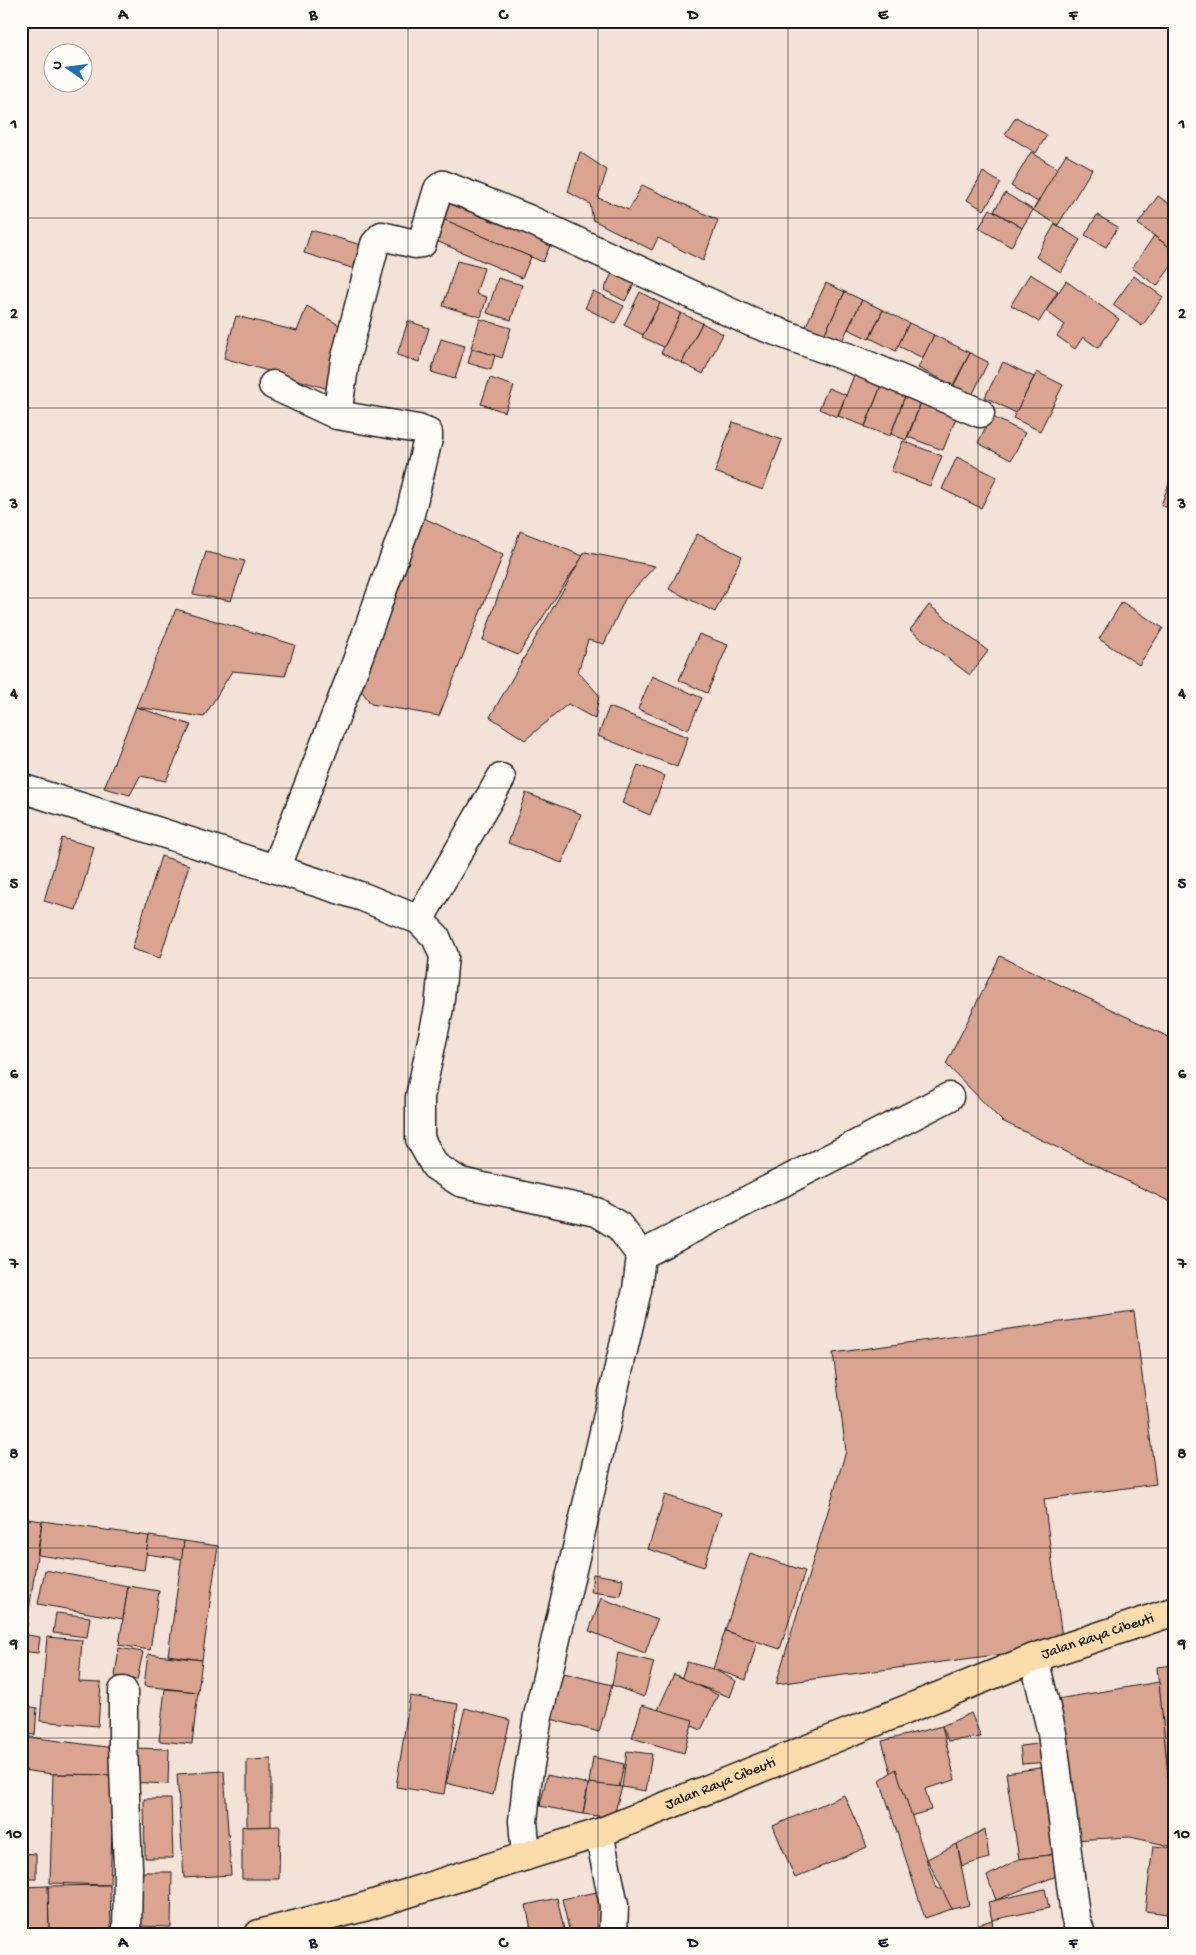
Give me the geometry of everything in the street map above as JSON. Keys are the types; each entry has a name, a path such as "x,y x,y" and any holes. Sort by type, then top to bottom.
{"main road":[{"name":"Jalan Raya Cibeuti","path":"259,1934 364,1907 600,1833 1034,1658 1175,1611"}],"street":[{"path":"337,415 346,361 375,244 382,236 415,244 422,243 438,189 443,185 528,219 738,317 855,360 980,413"},
{"path":"273,385 337,415 408,426 428,433 428,446 410,514 354,669 276,868"},
{"path":"419,920 501,778"},
{"path":"21,788 276,868 363,897 419,920 436,936 444,956 439,1008 420,1097 420,1139 435,1166 460,1182 596,1212 619,1226 641,1255 637,1290 538,1716 527,1782 523,1821 526,1856"},
{"path":"641,1255 949,1097"},
{"path":"1034,1658 1052,1734 1075,1916 1080,1934"},
{"path":"122,1691 128,1868 127,1934"},
{"path":"600,1833 614,1905 613,1934"}],"building":[{"path":"1016,117 1047,135 1036,153 1005,134"},
{"path":"580,152 607,170 598,198 629,210 642,185 718,220 703,261 658,238 652,250 593,220 590,204 568,192"},
{"path":"1031,152 1058,169 1038,202 1011,186"},
{"path":"1066,154 1092,169 1058,225 1033,210"},
{"path":"983,172 1001,183 984,210 967,200"},
{"path":"448,190 554,236 543,262 437,217"},
{"path":"1005,193 1033,210 1022,228 994,211"},
{"path":"1158,196 1175,208 1175,251 1138,224"},
{"path":"990,209 1022,228 1011,247 979,228"},
{"path":"1097,215 1118,227 1106,247 1085,235"},
{"path":"443,219 531,257 522,278 434,240"},
{"path":"1055,224 1080,240 1061,272 1036,257"},
{"path":"311,230 368,247 361,271 304,253"},
{"path":"1154,236 1175,251 1175,261 1157,286 1132,268"},
{"path":"457,261 484,268 476,294 487,297 481,317 443,306"},
{"path":"615,267 637,278 625,301 604,290"},
{"path":"1030,274 1058,291 1039,322 1011,305"},
{"path":"1134,276 1163,297 1142,326 1113,305"},
{"path":"498,278 522,285 511,320 487,313"},
{"path":"1066,281 1119,319 1098,348 1083,337 1075,349 1057,336 1065,325 1046,311"},
{"path":"826,283 845,292 821,341 803,332"},
{"path":"593,291 624,306 615,323 585,308"},
{"path":"640,292 660,303 643,335 624,325"},
{"path":"845,292 862,300 839,347 822,339"},
{"path":"862,300 883,310 869,339 848,329"},
{"path":"660,303 681,313 664,347 642,337"},
{"path":"307,306 344,328 335,391 224,358 236,316 297,331"},
{"path":"883,310 909,323 896,351 870,338"},
{"path":"681,313 702,323 682,363 661,353"},
{"path":"480,319 511,328 502,358 471,348"},
{"path":"408,321 429,328 419,362 397,355"},
{"path":"702,323 723,334 703,374 682,363"},
{"path":"909,323 934,335 923,358 898,346"},
{"path":"934,335 970,353 953,385 918,368"},
{"path":"441,339 465,346 455,379 431,372"},
{"path":"472,349 495,355 491,370 468,363"},
{"path":"970,353 988,362 970,400 951,391"},
{"path":"1003,362 1034,377 1016,413 985,397"},
{"path":"1037,372 1063,385 1040,431 1013,418"},
{"path":"854,375 881,386 865,426 838,416"},
{"path":"490,378 514,386 505,412 481,404"},
{"path":"881,386 905,396 890,436 865,427"},
{"path":"828,388 846,395 837,417 819,409"},
{"path":"924,394 960,408 943,450 908,437"},
{"path":"905,396 921,402 906,440 891,434"},
{"path":"991,416 1025,433 1011,460 978,443"},
{"path":"733,422 782,440 763,490 715,472"},
{"path":"903,441 942,456 930,486 891,471"},
{"path":"957,457 997,477 981,508 942,489"},
{"path":"1170,481 1175,483 1175,511 1161,505"},
{"path":"424,518 503,555 439,716 371,704 361,690"},
{"path":"520,531 583,556 518,655 483,640"},
{"path":"697,534 742,556 715,612 669,589"},
{"path":"206,552 245,561 231,601 193,594"},
{"path":"585,552 655,566 625,599 604,644 588,640 578,672 599,695 595,719 568,704 525,740 490,717"},
{"path":"1122,602 1163,628 1139,665 1099,639"},
{"path":"929,605 988,651 970,675 910,630"},
{"path":"176,609 295,645 285,676 232,671 204,717 136,707"},
{"path":"699,634 728,645 707,693 679,680"},
{"path":"652,676 702,698 688,730 638,709"},
{"path":"136,707 191,725 166,781 140,776 130,795 104,788"},
{"path":"609,707 688,737 677,767 598,736"},
{"path":"638,765 665,776 650,815 622,803"},
{"path":"526,793 581,814 562,863 508,843"},
{"path":"62,838 94,847 76,910 44,901"},
{"path":"161,856 189,865 160,958 132,949"},
{"path":"1000,956 1175,1040 1175,1204 1002,1121 946,1064"},
{"path":"1134,1312 1156,1484 1044,1499 1063,1646 776,1684 846,1451 833,1353"},
{"path":"665,1495 721,1513 704,1567 648,1549"},
{"path":"21,1518 42,1521 26,1632 21,1631"},
{"path":"42,1521 149,1536 144,1570 38,1555"},
{"path":"149,1536 184,1541 182,1559 146,1554"},
{"path":"184,1541 218,1546 202,1660 168,1655"},
{"path":"750,1553 805,1571 780,1649 725,1631"},
{"path":"45,1570 128,1586 123,1619 38,1604"},
{"path":"593,1574 623,1579 621,1596 591,1592"},
{"path":"128,1586 159,1591 150,1650 119,1645"},
{"path":"601,1598 657,1620 645,1653 589,1631"},
{"path":"56,1613 90,1617 87,1637 53,1633"},
{"path":"725,1631 757,1641 746,1680 713,1669"},
{"path":"21,1634 40,1637 38,1653 21,1651"},
{"path":"47,1637 82,1640 79,1682 101,1683 98,1726 40,1721"},
{"path":"119,1648 143,1652 137,1680 115,1676"},
{"path":"618,1653 654,1662 644,1697 612,1685"},
{"path":"148,1654 202,1660 198,1692 144,1686"},
{"path":"687,1662 713,1669 736,1681 730,1697 681,1679"},
{"path":"1175,1665 1175,1840 1157,1667"},
{"path":"560,1672 612,1685 599,1732 547,1718"},
{"path":"674,1674 718,1695 701,1730 658,1710"},
{"path":"1159,1682 1175,1847 1130,1837 1071,1840 1057,1699"},
{"path":"165,1689 198,1692 192,1744 159,1741"},
{"path":"410,1696 458,1704 444,1794 396,1787"},
{"path":"21,1705 37,1708 35,1735 21,1734"},
{"path":"642,1705 693,1720 684,1753 632,1738"},
{"path":"465,1708 510,1720 493,1795 446,1783"},
{"path":"971,1713 981,1737 948,1741 942,1726"},
{"path":"942,1726 955,1780 925,1789 931,1810 904,1818 882,1741"},
{"path":"21,1736 114,1748 114,1775 53,1774 21,1770"},
{"path":"1046,1743 1048,1762 1022,1764 1020,1746"},
{"path":"130,1748 169,1749 168,1784 129,1782"},
{"path":"627,1751 652,1754 646,1791 622,1787"},
{"path":"593,1757 624,1764 619,1788 589,1783"},
{"path":"271,1759 271,1827 247,1827 247,1760"},
{"path":"1052,1766 1064,1853 1019,1859 1006,1773"},
{"path":"896,1769 936,1888 946,1891 952,1909 925,1918 880,1780"},
{"path":"224,1771 231,1875 184,1878 177,1774"},
{"path":"53,1774 114,1775 110,1885 50,1883"},
{"path":"547,1775 588,1784 583,1814 540,1806"},
{"path":"589,1783 622,1787 613,1818 583,1814"},
{"path":"844,1795 867,1847 795,1878 773,1826"},
{"path":"144,1799 171,1799 173,1858 145,1858"},
{"path":"242,1826 280,1826 279,1879 242,1879"},
{"path":"985,1829 989,1858 962,1866 957,1844"},
{"path":"957,1844 969,1905 952,1909 927,1859"},
{"path":"1153,1846 1175,1848 1175,1915 1145,1911"},
{"path":"21,1853 36,1854 36,1879 21,1879"},
{"path":"1064,1853 1059,1875 996,1900 987,1876 1019,1859"},
{"path":"132,1872 172,1872 171,1927 131,1926"},
{"path":"110,1885 111,1931 49,1932 48,1886"},
{"path":"48,1886 49,1932 21,1930 21,1887"},
{"path":"1045,1889 1049,1908 992,1920 988,1902"},
{"path":"597,1892 606,1934 570,1934 562,1899"},
{"path":"557,1898 565,1934 532,1934 526,1905"},
{"path":"992,1920 994,1934 973,1934 970,1927"},
{"path":"1167,1925 1175,1927 1175,1934 1164,1934"}]}
